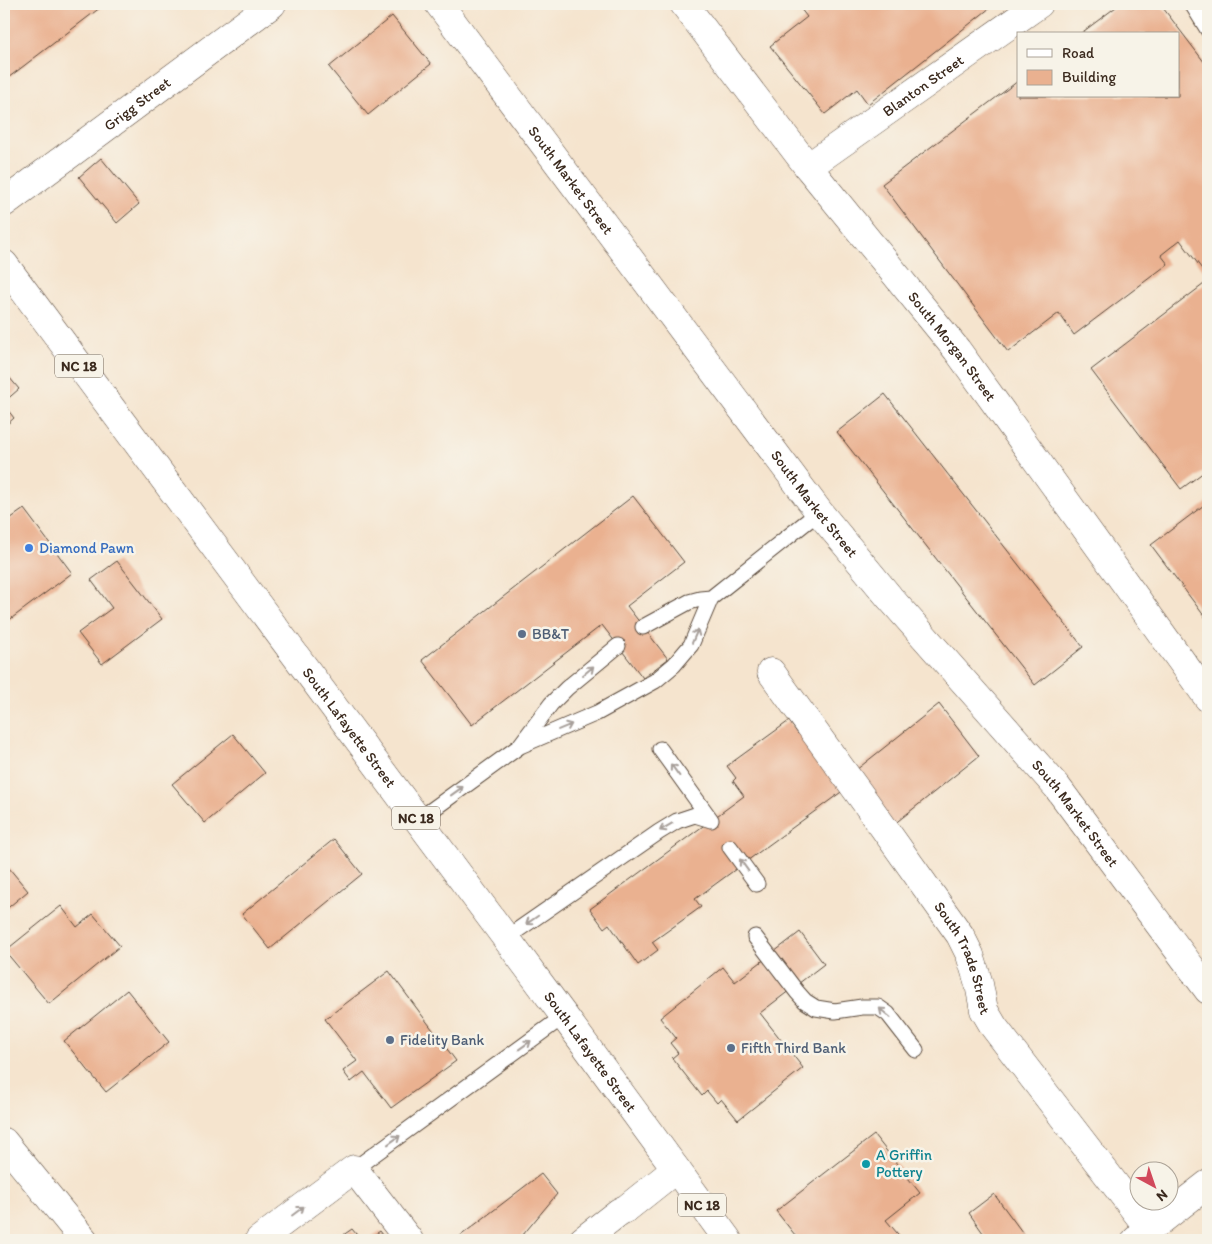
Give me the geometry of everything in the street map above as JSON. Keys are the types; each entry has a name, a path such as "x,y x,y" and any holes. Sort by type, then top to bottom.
{"street":[{"name":"Grigg Street","path":"4,203 272,4"},
{"name":"South Market Street","path":"439,4 819,512 890,598 1057,787 1208,990"},
{"name":"South Morgan Street","path":"684,4 808,167 957,350 1208,698"},
{"name":"Blanton Street","path":"808,167 1038,4"},
{"name":"South Lafayette Street","path":"4,264 564,1016 728,1240"},
{"name":"South Trade Street","path":"771,672 960,936 970,955 979,984 984,1010 994,1027 1148,1237"},
{"path":"4,1142 84,1240"},
{"path":"259,1240 354,1169 409,1240"},
{"path":"584,1240 676,1169"},
{"path":"1148,1237 1208,1184"}],"lane":[{"path":"1192,4 1208,30"},
{"path":"418,820 520,746 597,713 655,681 674,665 691,645 711,598 819,512"},
{"path":"643,627 689,602 711,598"},
{"path":"520,746 552,704 567,688 618,646"},
{"path":"506,938 677,821 695,815 711,820 660,749"},
{"path":"730,847 757,884"},
{"path":"755,937 806,1002 816,1008 835,1011 878,1007 888,1014 916,1050"},
{"path":"354,1169 564,1016"}],"building":[{"path":"4,4 105,4 4,81"},
{"path":"797,4 995,4 868,104 857,89 825,114 770,46 807,17"},
{"path":"1120,4 1160,4 1208,67 1208,277 1180,240 1161,255 1168,264 1074,335 1059,313 1008,352 882,184 1017,82 1017,98 1180,98 1180,32 1083,32"},
{"path":"392,16 431,64 368,115 329,67"},
{"path":"101,158 139,204 117,223 79,177"},
{"path":"1208,281 1208,469 1181,489 1091,370"},
{"path":"4,371 19,389 4,402"},
{"path":"885,394 1083,647 1035,685 837,432"},
{"path":"4,405 14,418 4,427"},
{"path":"633,496 684,562 627,606 668,659 643,678 602,625 472,725 422,660"},
{"path":"1208,502 1208,621 1151,545"},
{"name":"Diamond Pawn","path":"24,509 72,573 4,624 4,523"},
{"path":"117,561 162,619 102,664 78,633 112,608 91,580"},
{"path":"939,704 979,756 893,825 851,774"},
{"path":"789,721 798,734 805,728 848,787 695,899 701,907 652,942 658,950 638,965 609,924 604,928 590,909 744,796 733,781 736,778 727,766"},
{"path":"233,734 265,773 205,823 172,784"},
{"path":"334,839 362,874 270,949 242,914"},
{"path":"4,862 28,891 4,911"},
{"path":"61,906 77,927 93,914 120,946 49,1004 5,951"},
{"name":"Fifth Third Bank","path":"800,932 824,964 760,1013 803,1068 738,1120 721,1099 717,1103 707,1091 702,1096 672,1058 678,1053 670,1043 676,1038 660,1018 723,967 735,982"},
{"name":"Fidelity Bank","path":"389,971 456,1061 391,1108 364,1072 351,1082 343,1071 357,1061 325,1019"},
{"path":"127,990 169,1042 106,1092 64,1041"},
{"name":"A Griffin Pottery","path":"874,1135 920,1193 886,1220 903,1240 799,1240 776,1211"},
{"path":"541,1174 557,1194 522,1236 525,1240 455,1240"},
{"path":"994,1194 1028,1240 988,1240 969,1213"},
{"path":"352,1229 361,1240 336,1240"},
{"path":"380,1231 387,1240 367,1240"}],"place":[{"name":"Diamond Pawn","path":"29,548"},
{"name":"BB&T","path":"522,634"},
{"name":"Fidelity Bank","path":"390,1040"},
{"name":"Fifth Third Bank","path":"731,1048"},
{"name":"A Griffin Pottery","path":"866,1164"}]}
